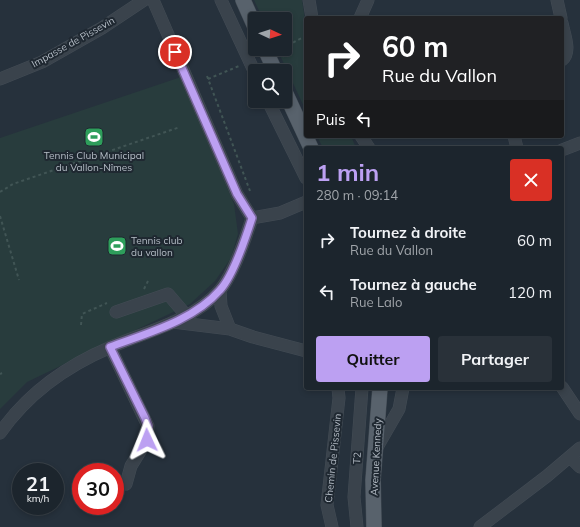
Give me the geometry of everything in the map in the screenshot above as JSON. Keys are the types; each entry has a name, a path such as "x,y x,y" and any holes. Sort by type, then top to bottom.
{"main road":[{"path":"243,0 248,12"},
{"path":"292,107 304,133"},
{"name":"Avenue Kennedy","path":"374,527 373,480 380,390"}],"street":[{"name":"Impasse de Pissevin","path":"0,79 42,62 102,28 144,0"},
{"path":"152,0 237,194 252,218"},
{"path":"221,0 251,64"},
{"path":"309,0 312,16"},
{"path":"361,16 368,0"},
{"path":"557,0 561,16"},
{"path":"564,34 567,48 566,56 564,58"},
{"path":"271,108 304,174"},
{"path":"564,149 580,143"},
{"path":"252,218 280,213 304,203"},
{"path":"0,433 13,413 38,389 68,368 110,347 173,322 204,304 220,290 227,280 252,218"},
{"path":"220,290 221,306 230,328"},
{"path":"116,312 168,294 186,315"},
{"path":"173,322 230,328 253,337 304,350"},
{"path":"110,347 148,426 147,440 131,466 126,484"},
{"name":"Chemin de Pissevin","path":"332,527 327,506 339,398 338,390"},
{"name":"T2","path":"357,527 354,497 362,390"},
{"path":"375,450 399,409 403,390"},
{"path":"564,390 580,414"},
{"path":"480,527 580,448"},
{"path":"570,457 580,467"}],"path":[{"path":"283,58 284,51 293,43 304,37"},
{"path":"208,79 239,66"},
{"path":"207,76 250,189 249,194"},
{"path":"0,192 13,184 180,127"},
{"path":"0,216 19,280"}],"green space":[{"path":"254,0 302,0 304,16 304,107 292,81 292,64 284,64 280,56 292,56 292,12 260,12"},
{"name":"Tennis club du vallon","path":"181,77 234,204 238,234 231,258 215,281 190,304 27,382 0,409 0,138"},
{"path":"318,138 352,138 355,146 322,146"}],"place":[{"name":"Tennis Club Municipal du Vallon-Nîmes","path":"94,137"},
{"name":"Tennis club du vallon","path":"117,246"}],"route":[{"path":"147,440 148,426 142,410 110,347 173,322 204,304 220,290 227,280 252,218 237,194 175,52"}]}
